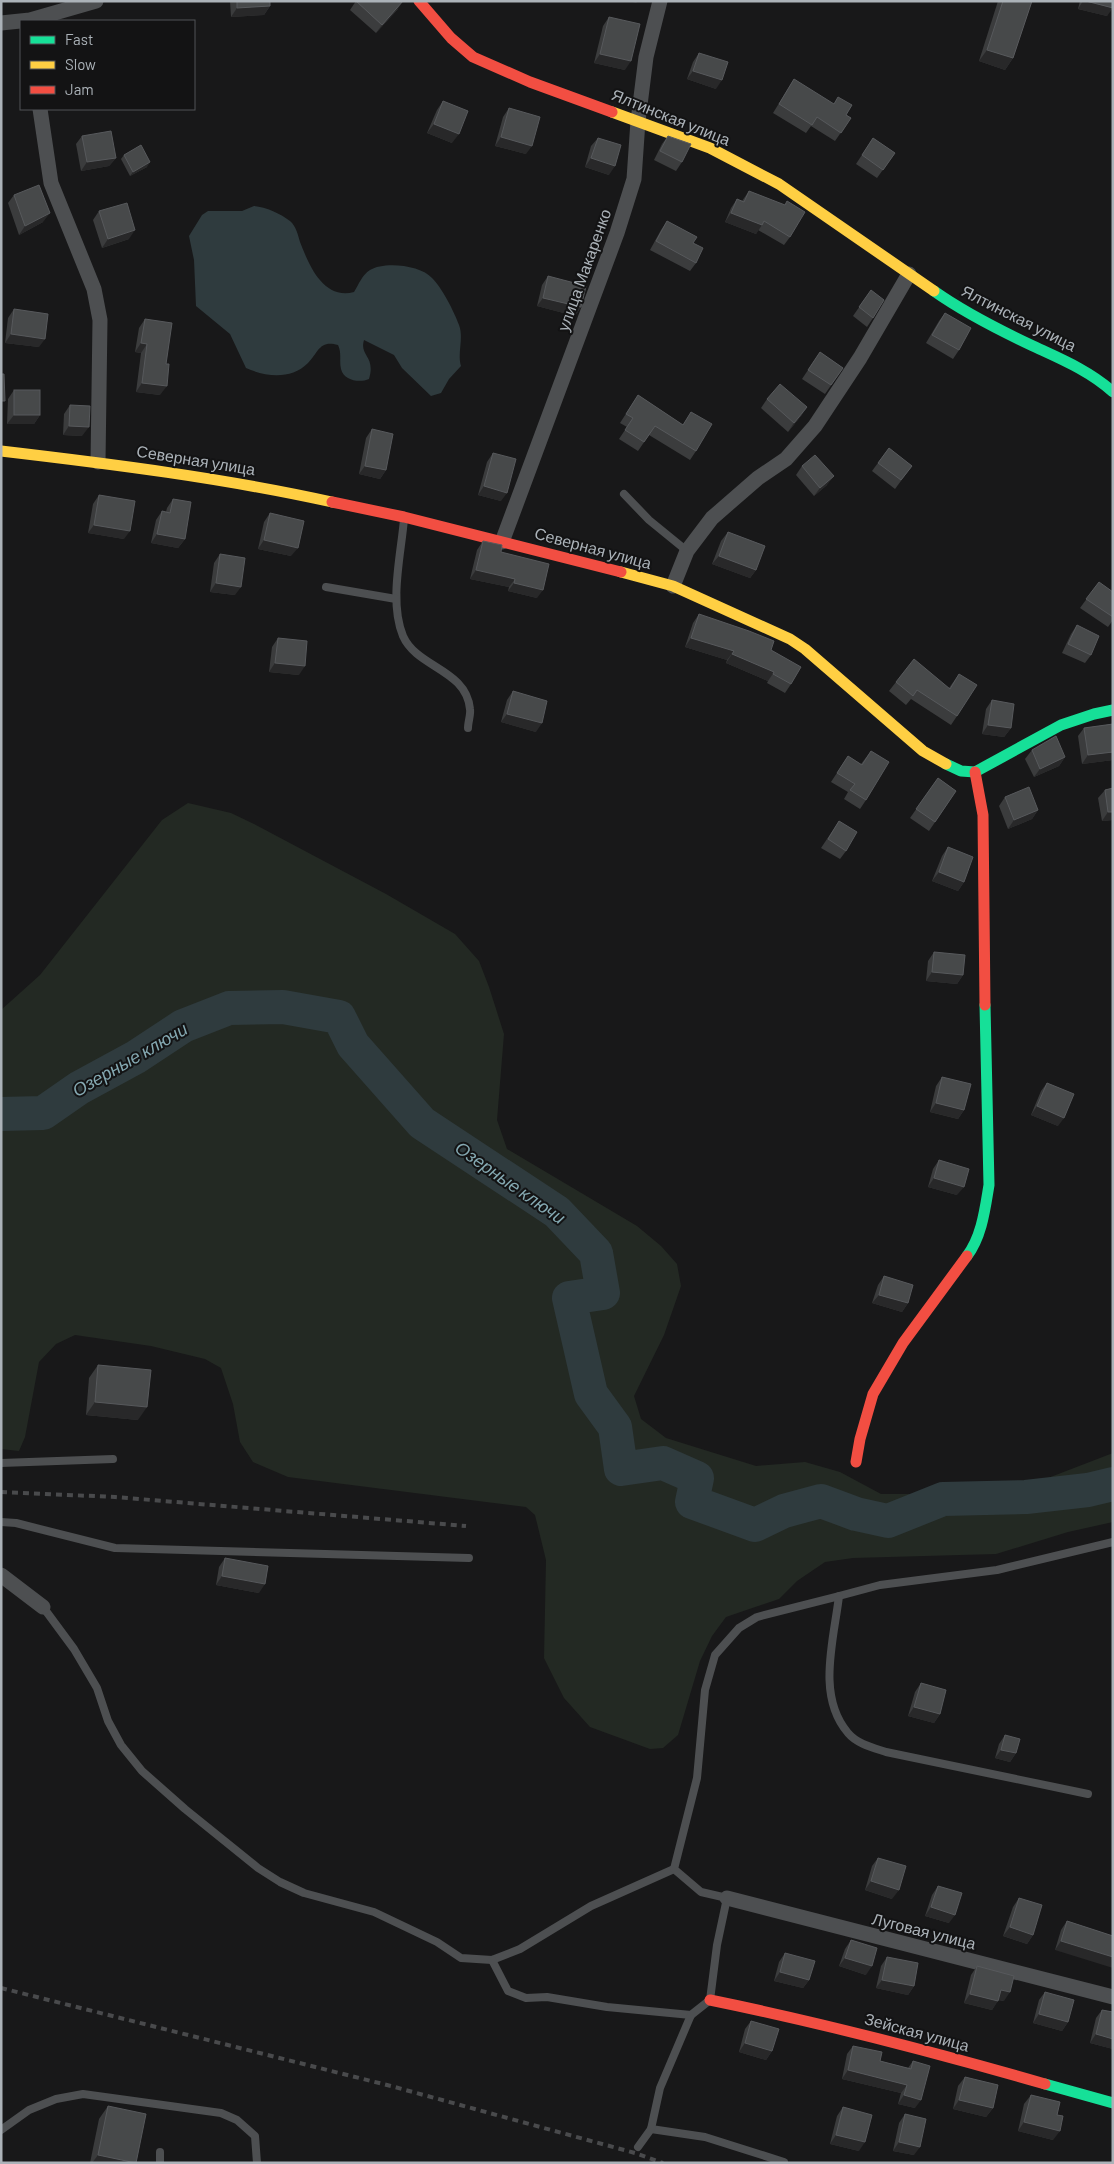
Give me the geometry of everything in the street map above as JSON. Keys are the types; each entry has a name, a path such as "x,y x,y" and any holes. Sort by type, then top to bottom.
{"street":[{"path":"30,20 96,1"},
{"name":"Ялтинская улица","path":"419,1 451,38 473,57 530,82 710,148 779,184 950,302 1004,332 1079,368 1101,381 1113,392"},
{"name":"улица Макаренко","path":"502,542 617,233 634,179 638,121 646,57 660,1"},
{"path":"1,23 20,21"},
{"path":"40,110 51,183 94,289 98,304 100,320 98,462"},
{"path":"673,586 687,551 712,518 758,478 786,459 815,426 860,358 909,274"},
{"name":"Северная улица","path":"1,451 98,462 259,486 404,517 673,586 790,639 923,752 951,767 975,772"},
{"path":"856,1462 860,1439 873,1394 903,1343 953,1278 974,1247 984,1214 989,1185 983,815 975,772 1054,727 1076,718 1113,710"},
{"path":"1,1575 43,1607"},
{"name":"Луговая улица","path":"727,1898 1113,1997"},
{"name":"Зейская улица","path":"710,2000 775,2013 920,2048 1113,2103"}],"lane":[{"path":"624,494 650,520 687,551"},
{"path":"404,517 396,599 398,622 404,637 414,653 455,679 466,694 470,710 468,728"},
{"path":"326,587 396,599"},
{"path":"1,1463 113,1459"},
{"path":"1,1522 16,1523 115,1548 468,1558"},
{"path":"674,1869 697,1778 705,1690 715,1655 739,1628 757,1617 880,1585 997,1570 1113,1542"},
{"path":"839,1596 829,1669 831,1698 837,1716 849,1735 866,1745 886,1752 1088,1794"},
{"path":"43,1607 74,1649 92,1680 108,1721 121,1745 142,1771 185,1809 258,1868 304,1894 374,1912 436,1942 461,1958 492,1960 520,1949 591,1906 674,1869"},
{"path":"638,2147 651,2129 660,2088 691,2015 710,2000 717,1945 727,1898 701,1892 674,1869"},
{"path":"492,1960 508,1991 526,1998 547,1997 607,2007 691,2015"},
{"path":"1,2130 29,2110 56,2099 83,2094 221,2113 237,2120 255,2136 257,2163"},
{"path":"651,2129 705,2137 784,2162"},
{"path":"160,2152 160,2163"}],"shaded area":[{"path":"254,206 273,211 292,223 313,270 326,286 334,291 343,293 354,292 367,272 376,267 393,265 411,267 420,270 432,278 451,307 461,335 461,366 449,379 441,393 431,396 402,368 394,355 364,340 364,350 371,371 369,379 365,380 357,381 345,376 341,369 338,345 332,344 327,344 320,348 308,363 294,372 270,375 246,368 230,334 196,306 194,260 189,236 202,215 208,211 242,211"},
{"path":"188,803 231,813 386,894 455,934 479,961 504,1034 497,1120 507,1149 637,1226 661,1246 677,1264 681,1286 664,1335 634,1396 641,1419 666,1438 756,1466 805,1462 840,1472 881,1494 934,1494 1035,1483 1113,1453 1113,1522 1068,1532 996,1554 853,1558 825,1562 797,1581 779,1599 726,1617 712,1636 700,1661 678,1735 663,1748 650,1749 590,1727 564,1698 544,1658 546,1560 535,1515 526,1507 288,1477 253,1462 240,1442 233,1404 221,1368 205,1359 151,1346 75,1335 56,1344 39,1362 25,1437 19,1451 1,1449 1,1010 40,975 162,820"}],"building":[{"path":"237,1 270,1 270,6 237,8"},
{"path":"356,1 403,1 382,25"},
{"path":"1003,1 1032,1 1013,58 987,50"},
{"path":"1086,1 1113,1 1113,8"},
{"path":"609,17 640,24 631,61 600,54"},
{"path":"699,53 728,62 722,80 693,71"},
{"path":"794,79 834,104 838,97 852,105 846,115 851,118 841,133 817,117 812,125 779,104"},
{"path":"443,101 468,111 459,134 434,124"},
{"path":"509,108 540,117 532,146 501,137"},
{"path":"111,131 116,158 87,162 82,136"},
{"path":"668,136 691,144 682,162 660,151"},
{"path":"598,138 621,145 615,166 591,158"},
{"path":"873,138 895,153 883,170 862,155"},
{"path":"141,145 150,162 133,172 124,155"},
{"path":"39,185 50,213 25,226 14,195"},
{"path":"749,191 785,205 787,201 805,212 790,237 764,221 762,225 731,213 737,199 744,202"},
{"path":"127,203 135,230 108,239 99,211"},
{"path":"667,221 697,237 693,243 703,248 696,263 656,241"},
{"path":"548,276 586,286 581,307 543,298"},
{"path":"871,290 884,300 873,318 859,307"},
{"path":"14,309 48,314 45,339 11,334"},
{"path":"945,313 971,328 959,350 932,335"},
{"path":"145,319 172,323 166,364 169,364 167,386 142,383 147,344 141,343"},
{"path":"820,352 843,368 831,385 808,370"},
{"path":"1,374 4,374 5,401 1,401"},
{"path":"780,384 807,407 794,423 767,399"},
{"path":"14,390 40,390 40,415 14,415"},
{"path":"638,395 683,425 691,412 712,424 696,451 655,426 644,442 625,430 633,418 626,414"},
{"path":"70,405 90,406 89,427 69,426"},
{"path":"372,429 393,434 386,470 365,466"},
{"path":"889,448 912,466 901,480 878,463"},
{"path":"493,453 516,459 507,493 484,486"},
{"path":"815,455 834,476 820,488 802,466"},
{"path":"99,495 135,501 130,531 94,525"},
{"path":"173,499 191,502 185,539 157,534 162,511 170,513"},
{"path":"270,513 304,521 298,548 264,540"},
{"path":"728,532 765,546 756,570 719,556"},
{"path":"483,541 502,545 501,552 549,564 543,590 514,583 515,579 476,570"},
{"path":"220,554 245,558 241,587 216,583"},
{"path":"1099,582 1113,592 1113,617 1086,599"},
{"path":"699,614 774,641 771,650 801,667 791,684 773,674 774,672 732,654 734,651 691,638"},
{"path":"1077,625 1099,636 1091,655 1068,644"},
{"path":"278,638 307,641 305,666 275,663"},
{"path":"914,659 950,689 959,674 977,685 957,716 917,690 913,696 896,682"},
{"path":"513,691 547,701 542,723 507,714"},
{"path":"992,700 1014,704 1011,728 988,725"},
{"path":"1113,724 1113,752 1088,755 1084,728"},
{"path":"1056,736 1065,757 1040,769 1032,750"},
{"path":"871,751 889,762 866,800 850,790 855,784 837,773 848,756 862,765"},
{"path":"938,778 956,791 935,822 916,809"},
{"path":"1029,787 1038,810 1014,820 1005,797"},
{"path":"1113,788 1113,812 1108,812 1105,790"},
{"path":"839,821 857,832 846,851 828,839"},
{"path":"948,847 973,857 964,882 939,872"},
{"path":"934,952 965,955 963,975 932,972"},
{"path":"942,1077 971,1084 964,1110 936,1103"},
{"path":"1047,1083 1074,1094 1064,1118 1037,1106"},
{"path":"939,1160 969,1169 964,1187 934,1178"},
{"path":"884,1276 913,1285 908,1303 879,1295"},
{"path":"98,1365 151,1370 147,1407 95,1402"},
{"path":"225,1558 268,1566 265,1584 222,1576"},
{"path":"921,1683 946,1690 940,1714 914,1707"},
{"path":"1005,1735 1020,1739 1016,1753 1001,1750"},
{"path":"878,1858 906,1866 899,1890 871,1881"},
{"path":"938,1886 962,1893 955,1915 931,1907"},
{"path":"1019,1898 1042,1905 1033,1935 1010,1927"},
{"path":"1067,1921 1113,1936 1113,1957 1061,1941"},
{"path":"851,1940 877,1948 872,1966 845,1958"},
{"path":"785,1953 815,1961 809,1980 780,1972"},
{"path":"887,1957 918,1963 914,1986 882,1980"},
{"path":"977,1966 1014,1976 1010,1992 1001,1990 998,2001 970,1994"},
{"path":"1045,1992 1074,2000 1068,2022 1039,2014"},
{"path":"1102,2010 1113,2012 1113,2039 1096,2034"},
{"path":"751,2021 779,2029 772,2051 745,2043"},
{"path":"853,2046 882,2052 880,2061 911,2069 913,2061 930,2066 921,2100 904,2095 907,2085 848,2070"},
{"path":"965,2077 998,2085 993,2108 959,2100"},
{"path":"1031,2095 1060,2102 1057,2115 1063,2116 1060,2131 1024,2122"},
{"path":"108,2106 146,2114 136,2163 98,2155"},
{"path":"843,2107 872,2115 865,2142 836,2135"},
{"path":"905,2114 926,2119 920,2147 899,2142"}],"waterway":[{"name":"Озерные ключи","path":"1,1114 43,1113 79,1088 136,1057 183,1026 229,1008 283,1007 339,1017 353,1045 422,1123 557,1212 596,1253 603,1293 569,1298 591,1394 615,1427 621,1469 663,1463 697,1478 692,1502 755,1525 784,1511 821,1501 856,1514 888,1521 943,1499 1026,1497 1088,1490 1113,1484"}],"railway":[{"path":"1,1492 115,1497 466,1526"},
{"path":"1,1988 391,2086 635,2153 663,2163"}],"traffic: fast":[{"path":"934,291 982,321 1085,372 1113,392"},
{"path":"946,764 961,771 975,772 1061,725 1113,710"},
{"path":"967,1256 979,1231 989,1185 985,1005"},
{"path":"1045,2084 1113,2103"}],"traffic: slow":[{"path":"612,112 710,148 779,184 934,291"},
{"path":"1,451 209,479 332,502"},
{"path":"621,572 673,586 790,639 805,649 923,751 946,764"}],"traffic: jam":[{"path":"419,1 451,38 473,57 530,82 612,112"},
{"path":"332,502 404,517 621,572"},
{"path":"975,772 983,815 985,1005"},
{"path":"856,1462 860,1439 873,1394 903,1343 967,1256"},
{"path":"710,2000 878,2039 1045,2084"}]}
